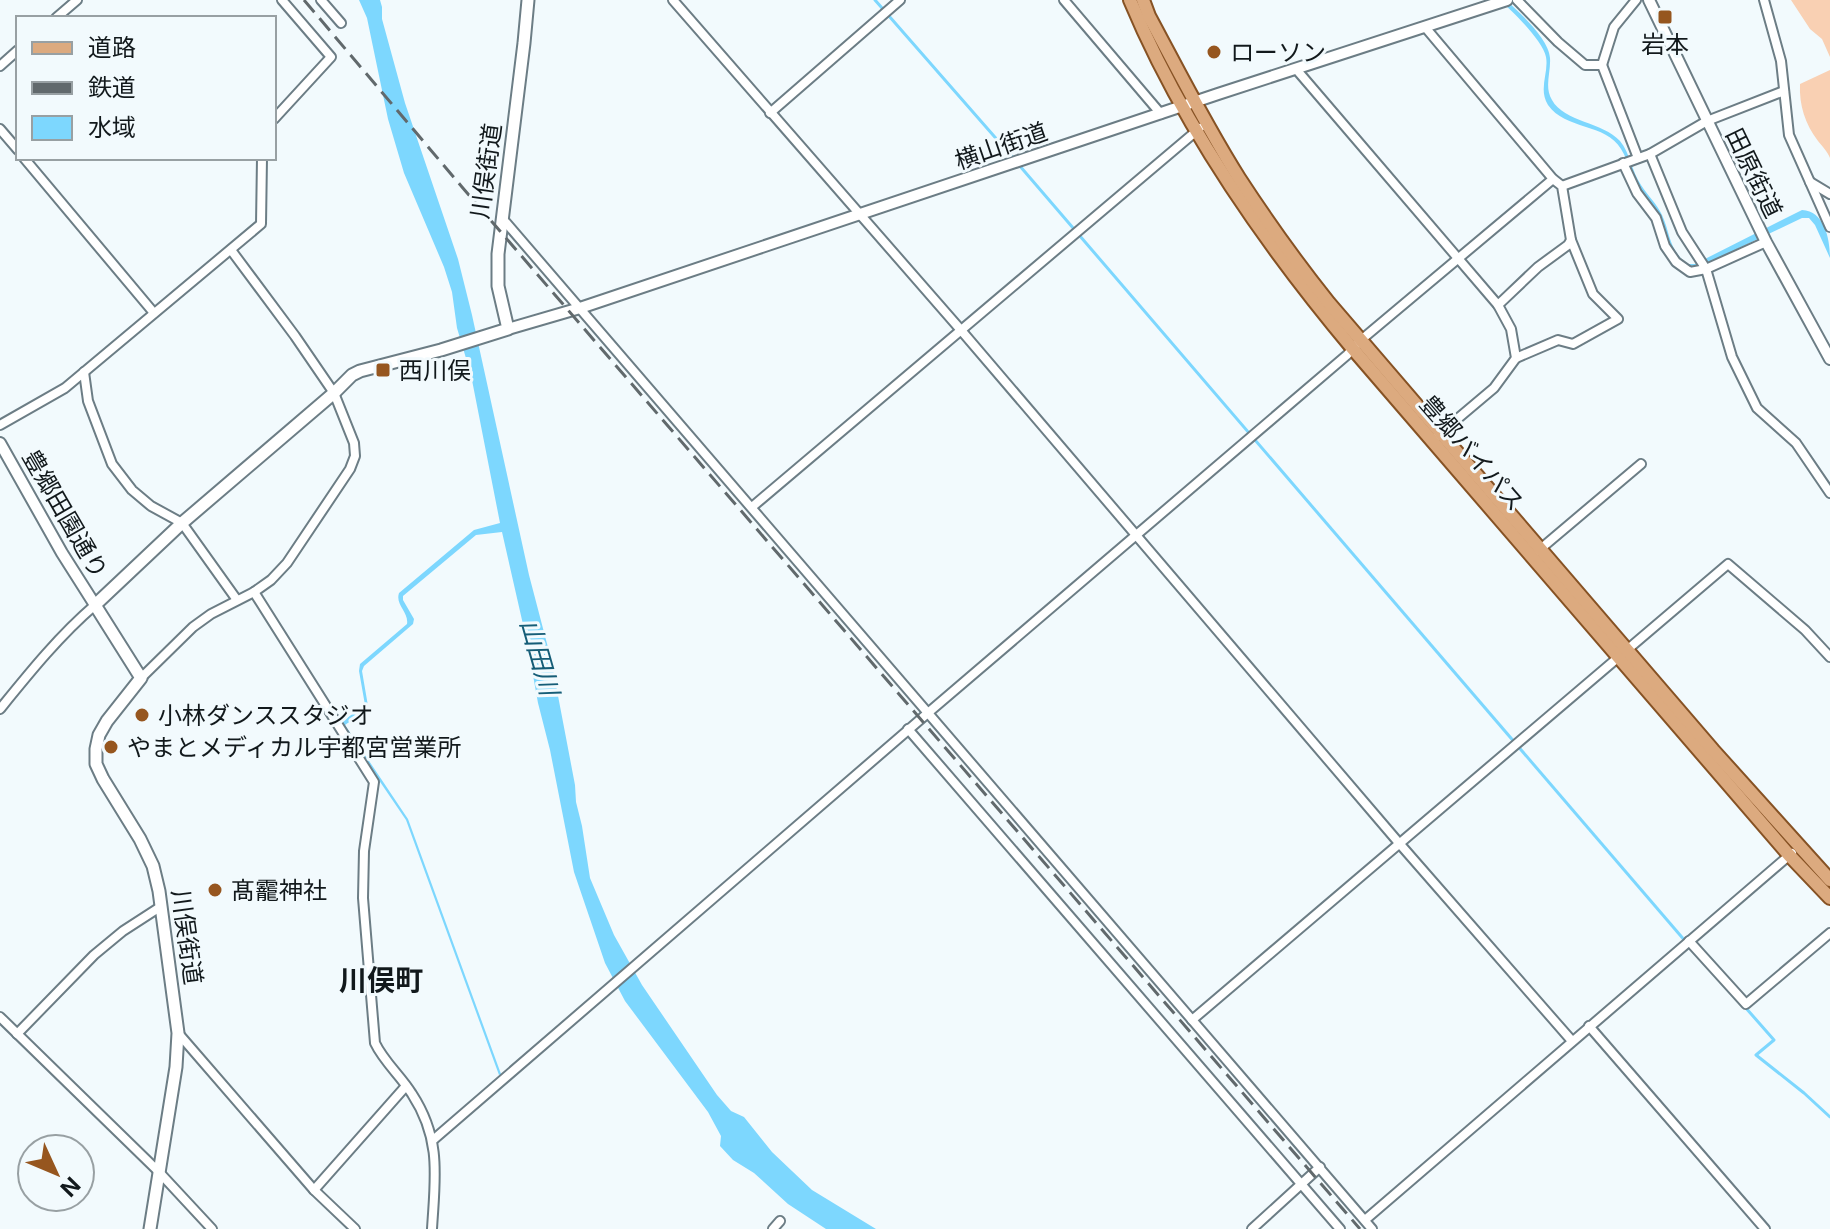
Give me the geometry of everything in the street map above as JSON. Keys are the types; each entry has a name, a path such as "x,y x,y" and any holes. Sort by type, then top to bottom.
{"main road":[{"name":"川俣街道","path":"508,329 501,306 497,270 528,0"},
{"name":"豊郷バイパス","path":"1130,0 1162,69 1190,104"},
{"name":"豊郷バイパス","path":"1143,0 1201,127 1357,345 1828,888"},
{"path":"141,678 95,605 182,523 352,375 508,329"},
{"name":"川俣街道","path":"141,678 99,735 96,764 153,866 178,1033 176,1067 150,1229"}],"street":[{"path":"58,16 77,0"},
{"path":"276,117 331,57 282,0"},
{"path":"321,0 341,23"},
{"path":"673,0 1572,1041"},
{"path":"770,113 900,0"},
{"path":"1064,0 1161,114"},
{"name":"横山街道","path":"508,329 580,308 1507,0"},
{"path":"1517,0 1585,65 1602,65"},
{"path":"1636,0 1614,27 1602,65 1638,158"},
{"name":"田原街道","path":"1649,0 1766,242 1830,359"},
{"path":"1764,0 1781,61 1789,135 1830,227"},
{"path":"1425,27 1562,186 1571,240 1593,294 1618,319 1573,344 1558,340 1516,358 1494,388 1436,436"},
{"path":"0,66 16,52"},
{"path":"1296,69 1498,305 1511,329 1516,358"},
{"path":"1562,186 1650,154 1707,121 1784,91"},
{"path":"752,507 1201,127"},
{"path":"0,129 16,148"},
{"path":"1650,154 1682,232 1706,269 1732,357 1757,408 1796,443 1830,493"},
{"path":"26,160 154,313"},
{"path":"0,425 65,388 261,224 262,160"},
{"path":"1623,163 1637,193 1656,218 1665,246 1676,262 1690,272 1706,269 1766,242"},
{"path":"433,1140 1134,535 1553,179"},
{"path":"1809,181 1830,194"},
{"path":"502,218 1372,1229"},
{"path":"1498,305 1571,240"},
{"name":"川俣街道","path":"141,678 193,627 271,580 287,563 350,469 355,456 354,443 334,393 231,250"},
{"path":"84,372 88,401 112,464 132,490 151,506 182,523 237,600"},
{"name":"豊郷田園通り","path":"0,443 95,605"},
{"path":"1536,552 1641,464"},
{"path":"1192,1020 1728,564 1805,630 1830,657"},
{"path":"254,592 374,782 364,851 363,898 375,1043 412,1095 433,1140 436,1162 432,1229"},
{"path":"0,709 46,652 95,605"},
{"path":"908,729 1340,1229"},
{"path":"1365,1220 1794,851"},
{"path":"17,1034 94,955 123,931 161,909"},
{"path":"1689,941 1746,1004 1830,933"},
{"path":"0,1017 159,1172 212,1229"},
{"path":"1589,1026 1765,1229"},
{"path":"178,1033 314,1190 355,1229"},
{"path":"314,1190 406,1086"},
{"path":"1252,1229 1320,1167"},
{"path":"773,1229 780,1221"}],"shaded area":[{"path":"1791,0 1830,0 1830,57 1822,39 1810,29"},
{"path":"1830,70 1830,158 1806,121 1800,84"}],"water":[{"name":"山田川","path":"359,0 380,0 382,19 405,103 458,259 529,575 551,659 590,878 614,935 642,985 717,1095 731,1111 744,1117 772,1152 812,1190 876,1229 826,1229 788,1204 754,1173 733,1160 720,1146 721,1136 708,1112 625,1001 605,963 574,872 502,532 476,535 403,596 414,619 413,624 364,666 362,671 368,706 345,725 408,819 499,1075 406,820 340,723 365,705 360,664 407,624 399,593 474,530 500,523 471,375 457,328 452,292 404,173 388,119 367,18"},
{"path":"1499,0 1506,0 1512,5 1545,43 1550,58 1548,90 1558,107 1620,141 1638,180 1662,215 1673,247 1687,264 1695,264 1802,210 1816,215 1821,221 1829,243 1830,258 1815,225 1809,218 1802,218 1697,268 1682,263 1668,247 1657,213 1638,188 1624,154 1614,141 1596,130 1564,119 1548,105 1544,93 1547,63 1544,50 1526,26"}],"waterway":[{"path":"875,0 1014,159"},
{"path":"1019,165 1686,942"},
{"path":"1745,1007 1774,1040 1756,1055 1830,1117"}],"railway":[{"path":"304,0 1360,1229"}],"place":[{"name":"岩本","path":"1665,17"},
{"name":"ローソン","path":"1214,52"},
{"name":"西川俣","path":"383,370"},
{"name":"小林ダンススタジオ","path":"142,715"},
{"name":"やまとメディカル宇都宮営業所","path":"111,747"},
{"name":"髙靇神社","path":"215,890"}],"district":[{"name":"川俣町","path":"381,980"}]}
